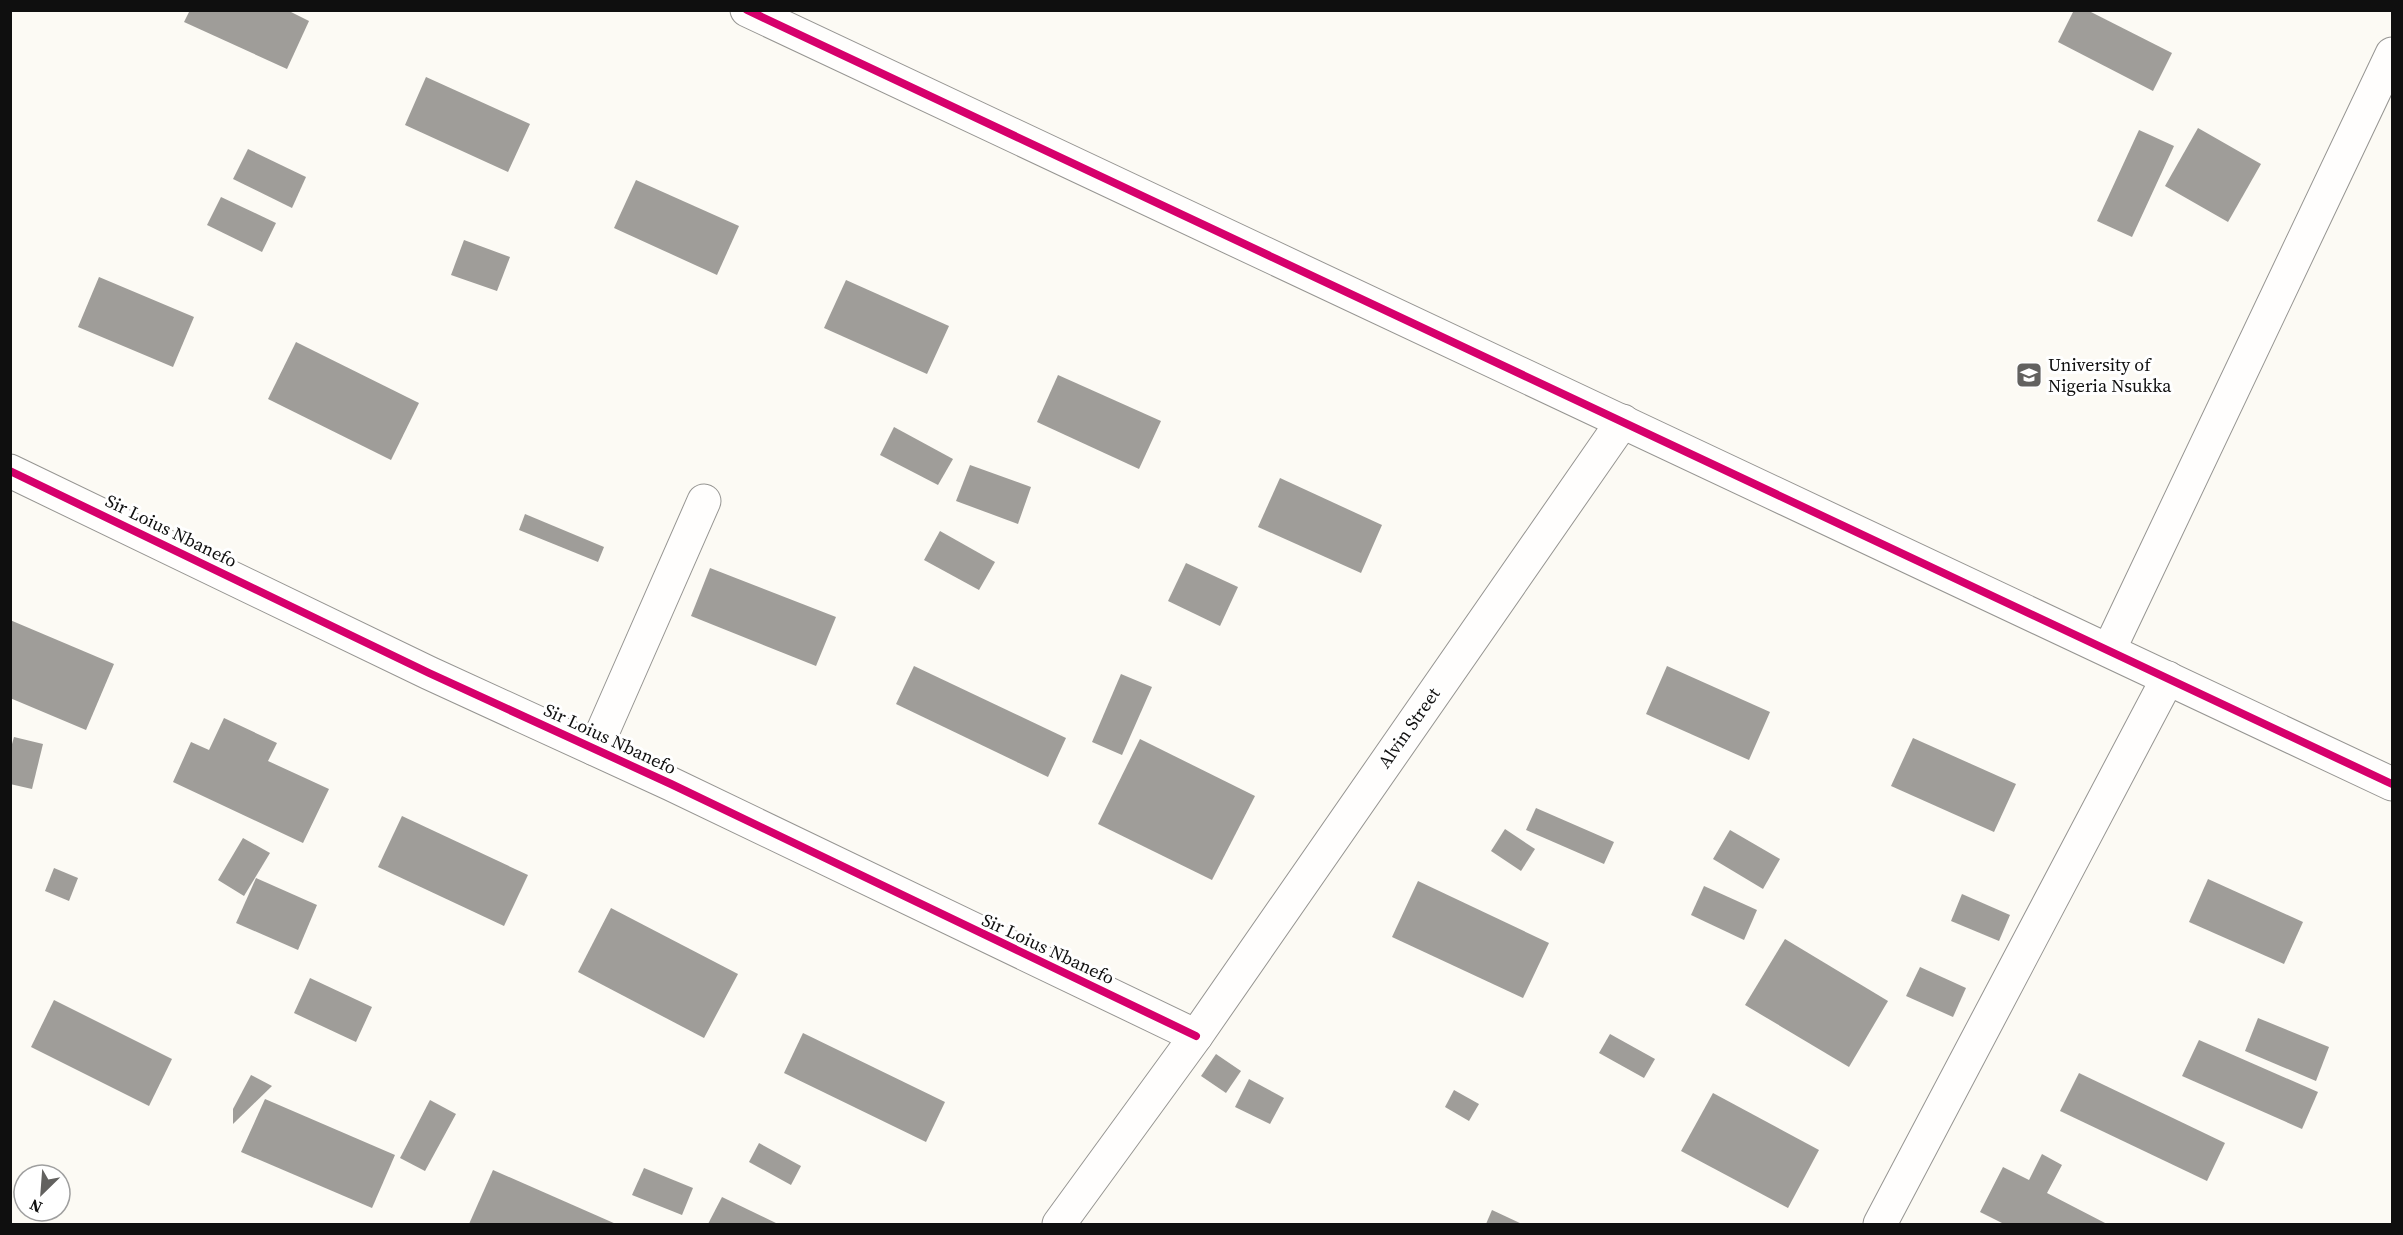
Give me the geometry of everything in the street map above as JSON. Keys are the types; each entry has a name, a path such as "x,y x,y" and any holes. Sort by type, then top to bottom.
{"street":[{"path":"747,10 2392,784"},
{"path":"2109,650 2392,54"},
{"name":"Alvin Street","path":"1059,1224 1196,1036 1623,421"},
{"name":"Sir Loius Nbanefo","path":"10,471 429,673 595,749 1196,1036"},
{"path":"595,749 704,501"},
{"path":"1880,1224 2168,678"}],"building":[{"path":"190,10 287,10 309,21 287,69 184,22"},
{"path":"2074,10 2087,10 2172,53 2153,91 2058,42"},
{"path":"426,77 530,124 508,172 405,125"},
{"path":"2198,128 2261,164 2228,222 2165,186"},
{"path":"2139,130 2174,146 2132,237 2097,221"},
{"path":"248,149 306,177 292,208 233,179"},
{"path":"636,180 739,226 717,275 614,228"},
{"path":"221,197 276,223 262,252 207,225"},
{"path":"464,240 510,257 497,291 451,275"},
{"path":"99,277 194,317 173,367 78,327"},
{"path":"846,280 949,326 927,374 824,328"},
{"path":"296,342 419,403 391,460 268,399"},
{"path":"1058,375 1161,421 1139,469 1037,422"},
{"path":"894,427 953,459 938,485 880,455"},
{"path":"970,465 1031,487 1018,524 956,501"},
{"path":"1280,478 1382,525 1361,573 1258,527"},
{"path":"525,514 604,547 598,562 519,530"},
{"path":"940,531 995,562 979,590 924,560"},
{"path":"1186,563 1238,587 1220,626 1168,601"},
{"path":"710,568 836,617 816,666 691,616"},
{"path":"10,620 114,664 86,730 10,698"},
{"path":"914,666 1066,738 1048,777 896,704"},
{"path":"1667,666 1770,712 1749,760 1646,714"},
{"path":"1121,674 1152,687 1122,755 1092,742"},
{"path":"224,718 277,743 268,761 329,789 303,843 173,782 191,742 209,750"},
{"path":"14,737 43,744 32,789 10,784 10,751"},
{"path":"1913,738 2016,784 1994,832 1891,786"},
{"path":"1140,739 1255,796 1212,880 1098,824"},
{"path":"1536,808 1614,842 1604,864 1526,830"},
{"path":"402,816 528,875 504,926 378,867"},
{"path":"1505,829 1535,849 1521,871 1491,851"},
{"path":"1730,830 1780,859 1763,889 1713,859"},
{"path":"243,838 270,853 244,896 218,880"},
{"path":"54,868 78,878 69,901 45,891"},
{"path":"256,878 317,905 298,950 236,923"},
{"path":"2208,879 2303,922 2284,964 2189,922"},
{"path":"1418,881 1549,943 1523,998 1392,937"},
{"path":"1704,886 1757,910 1744,940 1691,915"},
{"path":"1962,894 2010,915 1999,941 1951,921"},
{"path":"611,908 738,974 704,1038 578,972"},
{"path":"1785,939 1888,1001 1849,1067 1745,1005"},
{"path":"1920,967 1966,988 1953,1017 1906,996"},
{"path":"310,978 372,1007 356,1042 294,1013"},
{"path":"54,1000 172,1059 149,1106 31,1047"},
{"path":"2258,1018 2329,1047 2316,1081 2245,1051"},
{"path":"803,1033 945,1102 926,1142 784,1073"},
{"path":"1610,1034 1655,1059 1644,1078 1599,1053"},
{"path":"2199,1040 2318,1092 2302,1129 2182,1076"},
{"path":"1216,1054 1241,1071 1226,1093 1201,1076"},
{"path":"2079,1073 2225,1143 2207,1181 2060,1111"},
{"path":"251,1075 272,1086 233,1124 233,1109"},
{"path":"1249,1079 1284,1098 1270,1124 1235,1107"},
{"path":"1454,1090 1479,1104 1469,1121 1445,1107"},
{"path":"1713,1093 1819,1150 1788,1208 1681,1151"},
{"path":"265,1099 395,1155 372,1208 241,1152"},
{"path":"430,1100 456,1114 425,1171 400,1158"},
{"path":"759,1143 801,1166 791,1185 749,1162"},
{"path":"2042,1154 2062,1165 2047,1193 2107,1224 2004,1224 1980,1212 2003,1167 2029,1180"},
{"path":"644,1168 693,1188 682,1215 632,1195"},
{"path":"493,1170 616,1224 469,1224"},
{"path":"722,1197 778,1224 708,1224"},
{"path":"1492,1210 1522,1224 1486,1224"}],"cycle path":[{"path":"747,10 2392,784"},
{"path":"10,471 429,673 671,784 1196,1036"}],"place":[{"name":"University of Nigeria Nsukka","path":"2029,375"}]}
